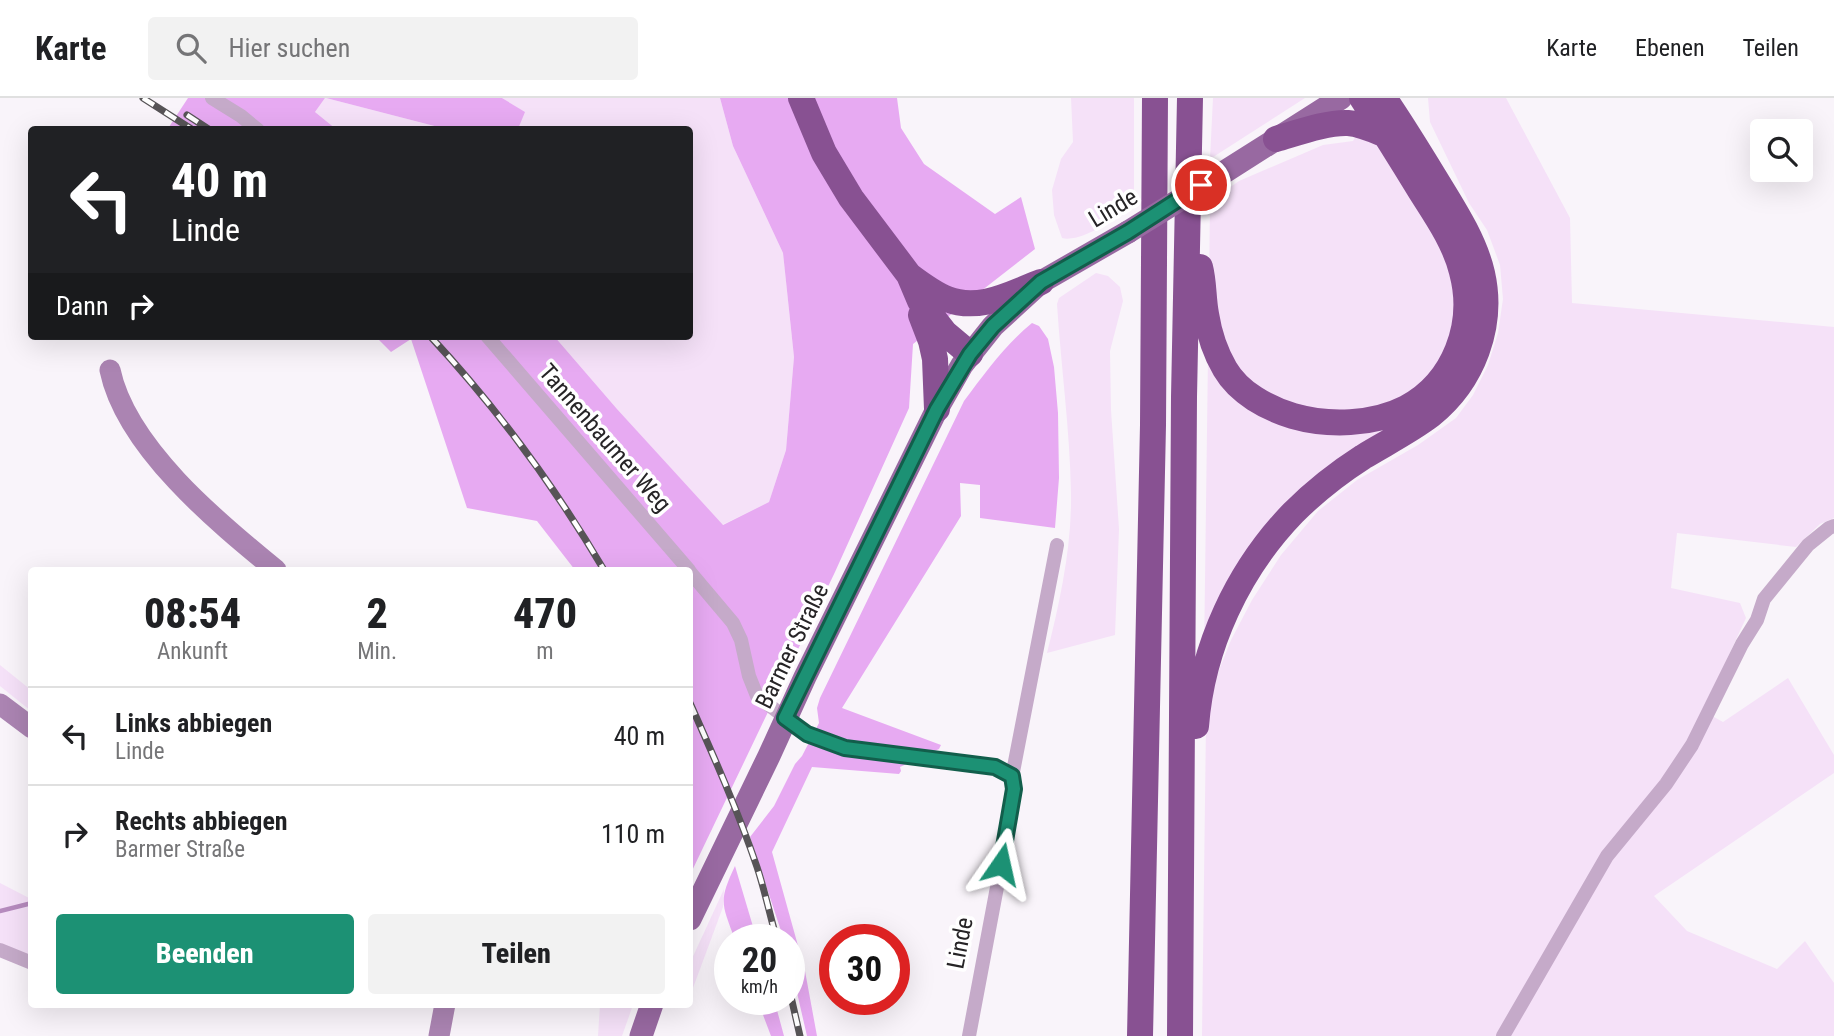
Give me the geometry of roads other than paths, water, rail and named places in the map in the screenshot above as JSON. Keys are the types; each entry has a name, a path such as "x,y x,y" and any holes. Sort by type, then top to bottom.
{"highway":[{"path":"801,98 824,153 851,198 927,297 975,349"},
{"path":"1140,1036 1153,425 1155,98"},
{"path":"1180,1036 1184,410 1190,98"},
{"path":"1188,224 1202,276 1206,315 1213,345 1226,370 1240,387 1259,402 1303,419 1326,422 1363,421 1406,408 1422,398 1448,370 1464,335 1467,313 1462,271 1450,241 1362,98"},
{"path":"1182,814 1194,750 1198,703 1207,661 1229,604 1249,569 1270,539 1318,490 1361,458 1430,415 1449,399 1473,362 1481,342 1485,297 1475,250 1453,208 1384,98"},
{"path":"1407,98 1412,140"},
{"path":"1276,139 1346,123 1367,127 1386,135"},
{"path":"927,297 981,304 1041,282"},
{"path":"927,297 921,318 932,341 940,403"}],"main road":[{"name":"Linde","path":"940,403 975,349 1010,310 1041,282 1128,232 1341,98"},
{"name":"Barmer Straße","path":"693,913 785,718 940,403"},
{"path":"641,1036 651,1008"}],"street":[{"path":"212,98 253,126"},
{"name":"Tannenbaumer Weg","path":"490,340 686,567"},
{"path":"110,370 120,402 161,462 206,510 272,567"},
{"path":"1503,1036 1607,856 1666,784 1692,746 1742,644 1757,620 1764,599 1808,545 1829,527 1834,526"},
{"name":"Linde","path":"969,1036 1007,834 1014,789 1012,776 1057,545"},
{"name":"Tannenbaumer Weg","path":"693,576 733,623 741,640 749,676 757,696 785,718"},
{"path":"0,704 28,725"},
{"path":"785,718 807,734 845,748 995,767 1012,776"},
{"path":"0,950 28,961"},
{"path":"439,1036 444,1008"}],"waterway":[{"path":"0,911 28,904"}],"railway":[{"path":"143,98 187,126"},
{"path":"187,115 204,126"},
{"path":"433,340 523,449 602,567"},
{"path":"693,710 750,846 773,924"},
{"path":"795,1015 800,1036"}]}
